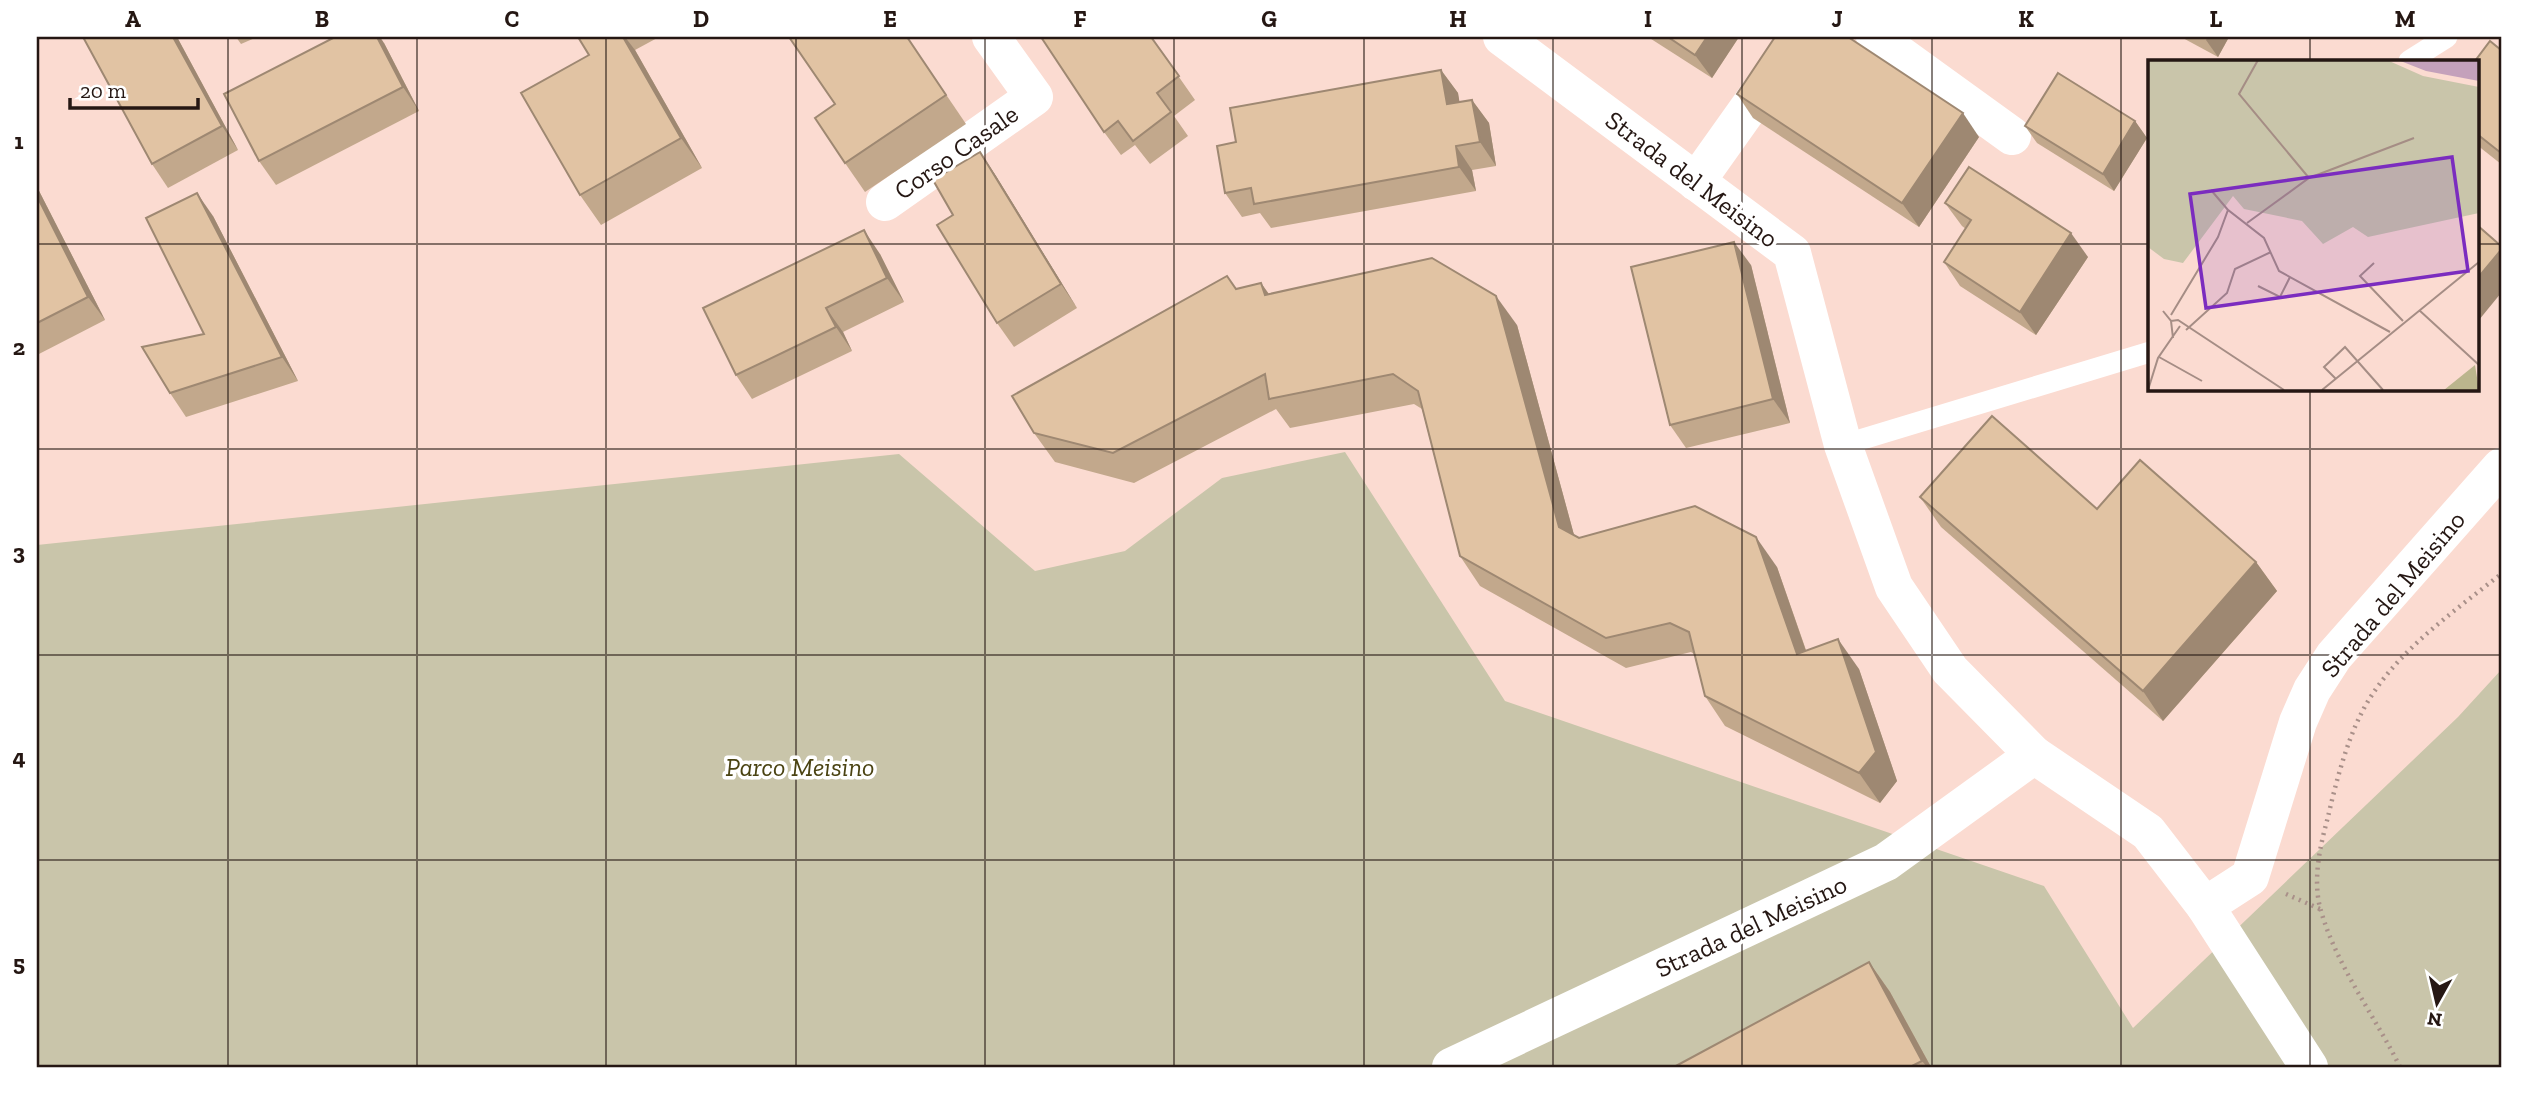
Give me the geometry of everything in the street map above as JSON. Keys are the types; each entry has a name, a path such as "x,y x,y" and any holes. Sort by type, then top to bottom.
{"street":[{"name":"Corso Casale","path":"885,202 1034,97 991,37"},
{"name":"Strada del Meisino","path":"1502,37 1792,253 1843,445 1894,587 1950,670 2034,755 2148,832 2205,906 2309,1067"},
{"path":"1696,182 1799,37"},
{"path":"1875,37 2012,136"},
{"name":"Strada del Meisino","path":"2205,906 2250,877 2298,722 2312,691 2334,656 2501,467"},
{"name":"Strada del Meisino","path":"1451,1067 1886,862 2034,755"}],"lane":[{"path":"2411,60 2447,37"},
{"path":"1843,445 2148,353"}],"path":[{"path":"2400,1067 2381,1028 2342,962 2320,909 2317,858 2335,787 2360,716 2390,671 2444,619 2501,574"}],"green space":[{"name":"Parco Meisino","path":"1345,452 1505,701 2044,886 2133,1028 2458,717 2501,670 2501,1067 37,1067 37,545 899,454 1035,571 1125,551 1222,478"}],"building":[{"path":"83,37 173,37 222,126 152,164"},
{"path":"335,37 377,37 403,87 259,161 224,94"},
{"path":"578,37 623,37 681,138 580,195 521,93 589,55"},
{"path":"789,37 907,37 946,95 845,163 815,118 835,104"},
{"path":"1041,37 1151,37 1179,76 1157,93 1171,112 1133,141 1118,121 1104,132"},
{"path":"1668,37 1707,37 1695,55"},
{"path":"1775,37 1848,37 1963,113 1902,203 1737,94"},
{"path":"2490,41 2501,50 2501,153 2478,135 2478,60 2476,60"},
{"path":"1441,70 1447,104 1472,100 1480,142 1456,146 1459,167 1254,204 1251,188 1225,193 1217,146 1236,142 1230,108"},
{"path":"2058,73 2135,121 2103,174 2025,126"},
{"path":"980,152 1061,284 997,323 937,225 953,215 933,180"},
{"path":"1969,167 2071,233 2020,312 1944,262 1971,220 1945,203"},
{"path":"197,193 282,357 170,393 142,347 204,334 146,218"},
{"path":"37,196 88,297 37,323"},
{"path":"2478,226 2501,246 2501,250 2478,278"},
{"path":"864,230 887,278 826,308 836,327 736,375 703,308"},
{"path":"1734,242 1773,399 1670,425 1631,267"},
{"path":"1432,258 1496,296 1559,527 1579,538 1695,506 1756,537 1797,654 1838,639 1876,752 1859,773 1705,696 1689,632 1670,623 1606,638 1460,556 1418,391 1393,374 1269,399 1265,374 1113,453 1034,433 1012,396 1227,276 1236,289 1261,283 1265,295"},
{"path":"1992,416 2097,509 2140,460 2256,562 2143,691 1920,497"},
{"path":"1869,962 1922,1061 1910,1067 1674,1067"}]}
